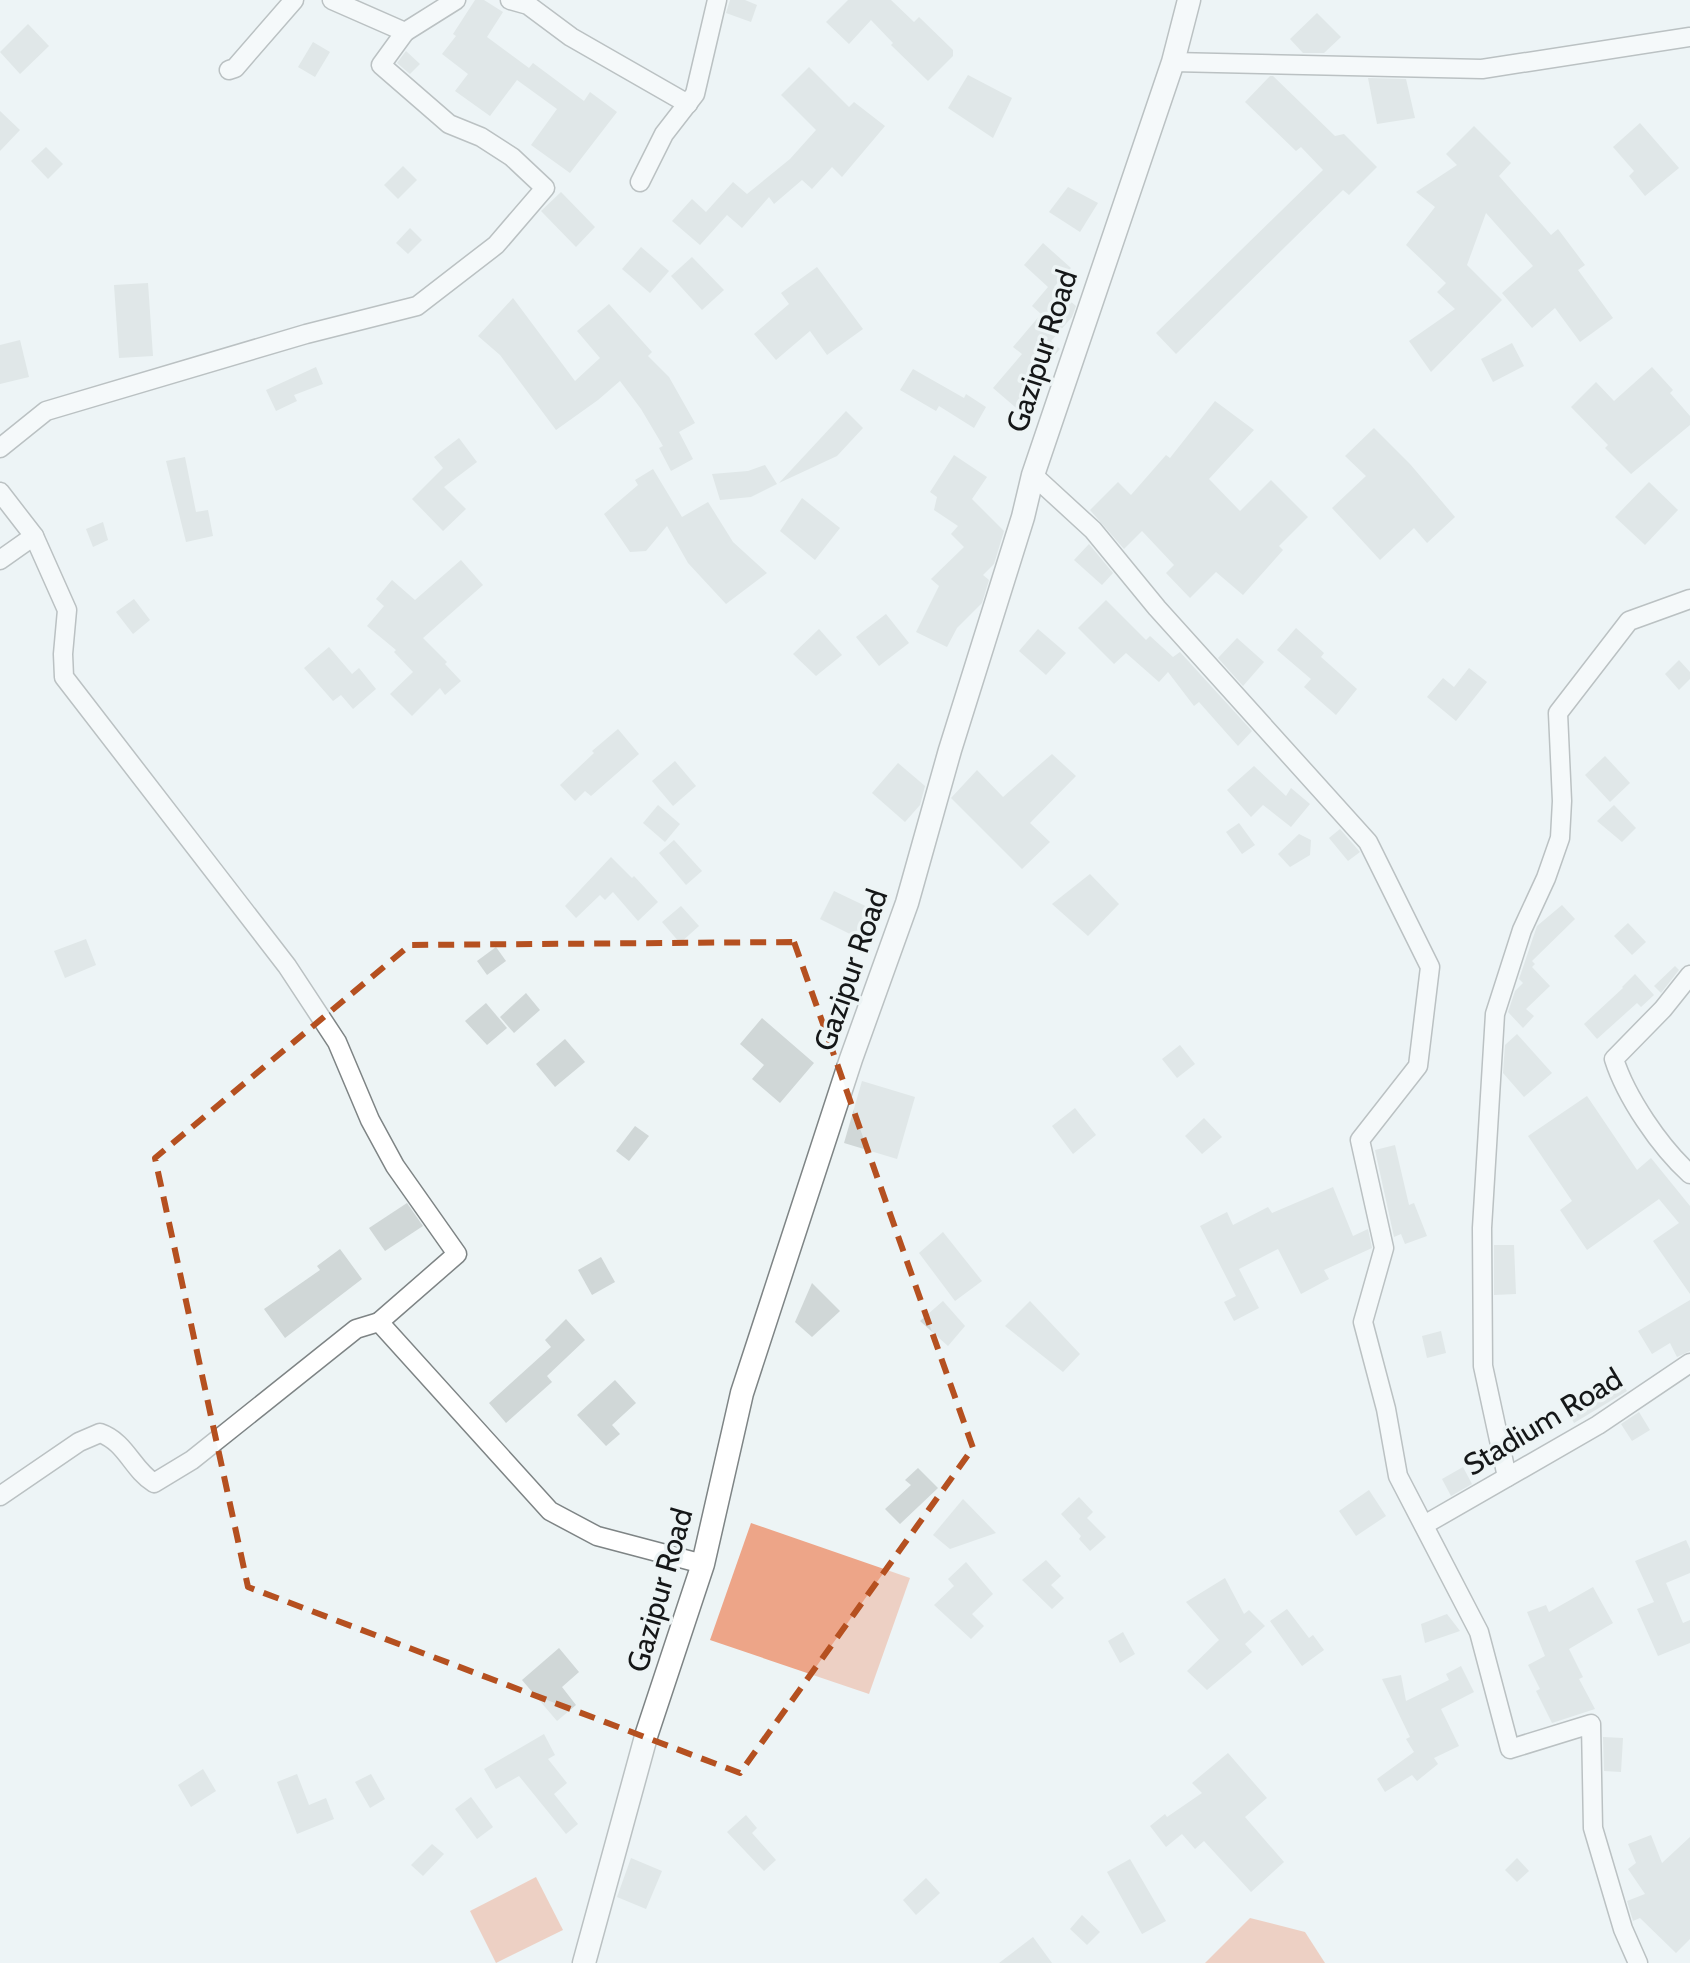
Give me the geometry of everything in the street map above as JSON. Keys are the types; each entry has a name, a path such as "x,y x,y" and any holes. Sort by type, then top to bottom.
{"street":[{"path":"229,70 235,68 294,0"},
{"path":"332,0 405,32"},
{"path":"0,448 46,411 291,338 417,306 496,245 545,188 512,157 481,137 449,124 381,65 405,32 456,0"},
{"path":"510,0 528,5 571,37 688,104"},
{"path":"640,182 664,134 695,94 717,0"},
{"name":"Gazipur Road","path":"584,1963 647,1733 703,1564 742,1393 851,1059 907,903 1033,475 1173,62 1189,0"},
{"path":"1173,62 1482,69 1690,37"},
{"path":"1033,475 1093,530 1157,608 1368,842 1430,967 1418,1066 1360,1140 1384,1248 1363,1322 1386,1409 1398,1476 1479,1632 1510,1749 1591,1724 1593,1828 1623,1929 1638,1963"},
{"path":"0,492 34,536 67,610 64,677 287,966 337,1042 370,1120 395,1166 457,1254 379,1322 356,1329 192,1460 154,1483 142,1475 121,1446 100,1433 79,1442 0,1496"},
{"path":"0,560 34,536"},
{"path":"1507,1477 1483,1366 1482,1228 1495,1014 1522,930 1560,838 1558,713 1629,621 1690,599"},
{"path":"1690,975 1663,1009 1614,1059 1637,1107 1690,1174"},
{"path":"379,1322 550,1511 597,1536 703,1564"},
{"name":"Stadium Road","path":"1424,1525 1598,1425 1690,1363"}],"highlighted area":[{"path":"794,942 973,1448 740,1773 248,1587 155,1158 410,945"}],"shaded area":[{"path":"751,1523 910,1578 869,1694 710,1640"},
{"path":"536,1877 563,1930 496,1963 470,1911"},
{"path":"1250,1918 1305,1932 1325,1963 1205,1963"}],"building":[{"path":"475,0 484,0 503,12 487,37 529,68 533,63 584,101 590,92 617,112 570,173 531,145 557,109 517,80 490,116 455,91 468,74 442,54 456,36 453,34"},
{"path":"730,0 745,0 757,5 751,22 726,13"},
{"path":"848,0 891,0 914,22 919,17 953,50 953,56 928,81 891,45 893,43 871,20 849,44 826,22"},
{"path":"1317,13 1341,37 1324,53 1303,53 1290,39"},
{"path":"28,24 49,46 20,74 0,52"},
{"path":"313,42 330,52 315,77 298,67"},
{"path":"406,51 420,64 410,74 397,63"},
{"path":"809,67 849,107 854,102 885,126 842,177 832,167 812,189 802,180 774,204 769,197 742,228 727,215 700,245 672,221 692,199 706,212 733,182 747,194 790,159 816,130 781,95"},
{"path":"968,75 1012,98 993,138 948,108"},
{"path":"1270,76 1335,136 1344,134 1377,167 1349,195 1343,190 1176,354 1156,333 1323,170 1301,147 1296,151 1245,102"},
{"path":"1368,78 1406,79 1415,118 1377,124"},
{"path":"0,111 20,130 0,151"},
{"path":"1640,123 1679,168 1645,196 1629,176 1634,171 1613,147"},
{"path":"1474,126 1511,163 1499,176 1551,235 1558,229 1585,265 1578,270 1613,318 1580,342 1555,308 1532,328 1502,293 1533,266 1486,213 1467,265 1502,300 1431,372 1409,341 1455,309 1437,292 1446,283 1406,245 1435,207 1416,192 1457,165 1446,154"},
{"path":"46,147 63,164 48,179 31,161"},
{"path":"403,166 417,180 398,199 384,185"},
{"path":"1068,187 1098,203 1080,232 1049,212"},
{"path":"561,192 595,227 576,247 541,211"},
{"path":"410,228 422,240 408,254 396,243"},
{"path":"1043,243 1071,268 1054,287 1076,306 1072,317 1051,341 1060,349 1031,383 1040,391 1021,412 993,388 1022,354 1013,347 1041,314 1032,306 1048,287 1024,265"},
{"path":"641,247 669,271 650,293 622,269"},
{"path":"692,257 724,290 702,310 671,276"},
{"path":"817,267 863,329 827,355 810,331 776,360 754,334 789,304 781,293"},
{"path":"148,283 153,356 119,358 114,285"},
{"path":"513,298 575,381 600,358 577,331 609,304 652,352 648,356 669,377 695,423 679,432 693,459 671,471 659,448 663,446 620,381 556,430 500,355 478,336"},
{"path":"20,340 29,377 0,384 0,345"},
{"path":"1512,343 1524,366 1493,382 1481,359"},
{"path":"316,367 323,384 294,395 297,401 276,411 266,390"},
{"path":"1652,367 1673,390 1670,393 1690,416 1690,425 1631,474 1571,407 1596,382 1614,401"},
{"path":"913,369 986,407 974,428 939,406 936,411 900,390"},
{"path":"1215,401 1254,430 1209,479 1240,511 1271,480 1308,517 1279,546 1283,550 1243,595 1216,572 1190,598 1166,573 1174,565 1142,531 1124,549 1090,510 1118,482 1131,495 1166,455 1170,458"},
{"path":"846,411 863,428 837,456 779,483"},
{"path":"1374,428 1455,517 1427,543 1414,528 1380,560 1332,508 1366,476 1345,456"},
{"path":"459,438 477,462 444,487 466,509 443,531 412,499 443,468 434,457"},
{"path":"954,455 987,477 972,499 1004,531 994,564 983,575 989,580 982,603 957,628 947,647 916,632 939,586 931,579 964,547 951,534 958,526 934,510 937,497 930,492"},
{"path":"185,457 196,512 208,510 213,536 186,542 166,461"},
{"path":"765,465 777,484 751,497 720,500 712,474 748,471"},
{"path":"653,469 682,517 708,502 733,542 767,573 726,604 688,563 667,526 646,551 630,552 604,514 638,485 635,480"},
{"path":"1649,482 1678,510 1645,545 1615,517"},
{"path":"802,498 840,528 815,560 780,531"},
{"path":"103,522 108,540 93,547 86,529"},
{"path":"1089,544 1113,573 1102,585 1074,560"},
{"path":"461,560 483,585 423,638 461,681 445,695 440,688 412,716 390,694 413,672 394,652 396,650 367,626 384,606 376,599 392,580 415,600"},
{"path":"134,599 150,620 133,634 116,612"},
{"path":"1106,600 1146,640 1150,636 1173,657 1180,652 1252,731 1238,746 1199,702 1194,706 1168,672 1159,682 1126,653 1114,664 1078,628"},
{"path":"886,614 909,643 879,666 856,637"},
{"path":"1296,628 1324,653 1321,657 1357,689 1336,715 1304,687 1311,679 1277,650"},
{"path":"819,629 842,655 816,676 793,654"},
{"path":"1038,629 1066,653 1046,675 1019,651"},
{"path":"1237,638 1264,662 1243,686 1218,658"},
{"path":"329,647 352,674 359,668 376,689 353,709 341,695 333,701 304,668"},
{"path":"1679,660 1690,672 1690,679 1679,690 1665,674"},
{"path":"1469,668 1487,682 1456,721 1427,697 1443,678 1454,687"},
{"path":"618,729 639,754 591,796 585,791 575,801 560,785"},
{"path":"1052,754 1076,776 1030,823 1050,842 1022,869 951,798 977,770 1003,797"},
{"path":"1605,756 1630,783 1610,802 1585,775"},
{"path":"675,761 696,786 673,806 652,781"},
{"path":"898,763 925,786 920,805 905,822 872,793"},
{"path":"1254,766 1286,796 1291,788 1310,804 1291,827 1263,805 1251,817 1227,790"},
{"path":"658,805 680,824 665,842 643,823"},
{"path":"1614,805 1636,828 1622,842 1597,821"},
{"path":"1239,823 1255,845 1242,854 1226,832"},
{"path":"1340,829 1360,852 1348,861 1329,838"},
{"path":"1299,834 1311,840 1310,855 1290,867 1278,854"},
{"path":"674,840 702,871 686,885 659,853"},
{"path":"611,857 658,902 638,921 613,892 605,900 600,895 576,918 565,906"},
{"path":"1090,874 1119,904 1088,936 1052,904"},
{"path":"834,891 878,912 864,941 820,919"},
{"path":"1562,905 1575,919 1532,961 1535,964 1532,967 1550,986 1526,1009 1534,1016 1523,1028 1508,1012 1515,991 1523,983 1519,979 1537,926"},
{"path":"681,906 699,926 680,943 662,922"},
{"path":"1628,923 1646,942 1632,955 1614,936"},
{"path":"86,939 96,965 65,978 54,951"},
{"path":"496,947 506,961 487,975 477,961"},
{"path":"1675,966 1679,970 1661,993 1654,986"},
{"path":"1635,974 1654,995 1641,1007 1637,1003 1597,1039 1584,1024"},
{"path":"526,993 540,1010 514,1033 500,1017"},
{"path":"486,1003 507,1028 487,1045 465,1021"},
{"path":"762,1018 814,1063 780,1103 752,1079 764,1065 740,1044"},
{"path":"1517,1034 1552,1073 1524,1097 1503,1073 1505,1045"},
{"path":"565,1039 585,1062 555,1087 536,1064"},
{"path":"1180,1045 1195,1064 1177,1078 1162,1059"},
{"path":"862,1081 915,1097 897,1159 844,1143"},
{"path":"1587,1096 1637,1170 1651,1158 1690,1206 1690,1294 1653,1241 1679,1223 1659,1199 1587,1250 1560,1210 1572,1201 1528,1136"},
{"path":"1075,1108 1096,1135 1073,1154 1052,1126"},
{"path":"1204,1118 1222,1137 1202,1154 1185,1136"},
{"path":"635,1126 649,1136 629,1161 616,1151"},
{"path":"1395,1145 1409,1205 1414,1203 1427,1236 1405,1244 1401,1234 1394,1237 1375,1150"},
{"path":"1333,1187 1353,1236 1368,1229 1372,1248 1324,1270 1329,1279 1301,1294 1278,1249 1239,1269 1259,1308 1234,1321 1224,1302 1236,1296 1200,1226 1227,1212 1233,1225 1268,1207 1272,1213"},
{"path":"407,1203 423,1226 385,1251 369,1228"},
{"path":"943,1232 982,1281 955,1301 919,1253"},
{"path":"1494,1245 1514,1245 1516,1294 1494,1295"},
{"path":"340,1249 362,1279 285,1338 264,1309 320,1270 317,1266"},
{"path":"601,1257 615,1282 592,1295 578,1270"},
{"path":"812,1283 840,1311 812,1337 795,1322"},
{"path":"1690,1300 1690,1351 1677,1357 1670,1343 1652,1354 1638,1331"},
{"path":"943,1301 965,1326 948,1346 920,1321"},
{"path":"1030,1301 1080,1354 1063,1372 1005,1326"},
{"path":"566,1319 585,1340 547,1376 552,1382 506,1423 489,1403 551,1347 545,1340"},
{"path":"1441,1331 1446,1353 1427,1358 1422,1336"},
{"path":"1615,1373 1627,1391 1574,1423 1562,1400"},
{"path":"615,1380 636,1403 612,1425 620,1434 606,1446 577,1415"},
{"path":"1639,1412 1650,1430 1632,1441 1621,1424"},
{"path":"1463,1467 1472,1484 1451,1496 1442,1479"},
{"path":"918,1468 938,1488 900,1524 885,1509 911,1485 905,1480"},
{"path":"1369,1490 1386,1516 1356,1536 1339,1511"},
{"path":"1079,1497 1093,1512 1087,1518 1106,1537 1090,1551 1061,1514"},
{"path":"963,1499 996,1533 950,1549 933,1535"},
{"path":"1686,1540 1690,1549 1690,1573 1666,1583 1683,1623 1690,1620 1690,1643 1658,1656 1637,1609 1654,1602 1635,1561"},
{"path":"1046,1560 1061,1576 1051,1585 1064,1598 1052,1609 1022,1580"},
{"path":"966,1562 993,1594 972,1614 984,1626 971,1639 934,1605 954,1586 948,1579"},
{"path":"1225,1578 1244,1614 1249,1610 1265,1626 1245,1644 1252,1652 1207,1690 1187,1671 1219,1640 1186,1602"},
{"path":"1593,1587 1613,1623 1569,1649 1583,1677 1579,1679 1595,1709 1552,1723 1536,1691 1540,1689 1528,1665 1545,1656 1527,1612 1546,1605 1549,1612"},
{"path":"1287,1609 1309,1638 1313,1635 1324,1650 1302,1666 1270,1621"},
{"path":"1447,1614 1460,1631 1425,1643 1421,1624"},
{"path":"1123,1632 1135,1654 1120,1663 1108,1641"},
{"path":"559,1648 579,1672 562,1687 576,1705 557,1721 522,1680"},
{"path":"1461,1666 1474,1692 1441,1709 1459,1746 1434,1758 1438,1764 1417,1781 1412,1775 1385,1792 1377,1779 1414,1752 1382,1679 1401,1675 1406,1701 1449,1680 1446,1674"},
{"path":"544,1734 555,1755 548,1759 567,1783 554,1794 578,1824 566,1834 519,1776 496,1789 484,1769"},
{"path":"1603,1737 1623,1738 1621,1772 1604,1771"},
{"path":"1228,1753 1267,1798 1245,1817 1284,1862 1251,1892 1204,1841 1195,1849 1182,1834 1166,1847 1150,1826 1202,1793 1192,1783"},
{"path":"203,1769 216,1791 191,1807 178,1785"},
{"path":"297,1774 309,1805 326,1798 334,1819 297,1834 277,1782"},
{"path":"371,1774 385,1799 370,1808 355,1782"},
{"path":"471,1797 493,1827 477,1839 455,1809"},
{"path":"746,1815 757,1828 752,1833 776,1860 764,1871 727,1832"},
{"path":"1651,1835 1662,1863 1690,1837 1690,1939 1676,1953 1640,1918 1633,1921 1627,1901 1645,1894 1628,1869 1636,1863 1628,1844"},
{"path":"432,1844 444,1854 423,1876 411,1865"},
{"path":"631,1858 662,1871 646,1909 617,1897"},
{"path":"1517,1858 1529,1871 1517,1882 1505,1870"},
{"path":"1130,1859 1166,1921 1142,1934 1107,1872"},
{"path":"926,1878 940,1893 916,1915 903,1900"},
{"path":"1082,1915 1100,1932 1087,1945 1070,1929"},
{"path":"1033,1937 1052,1963 999,1963"}]}
